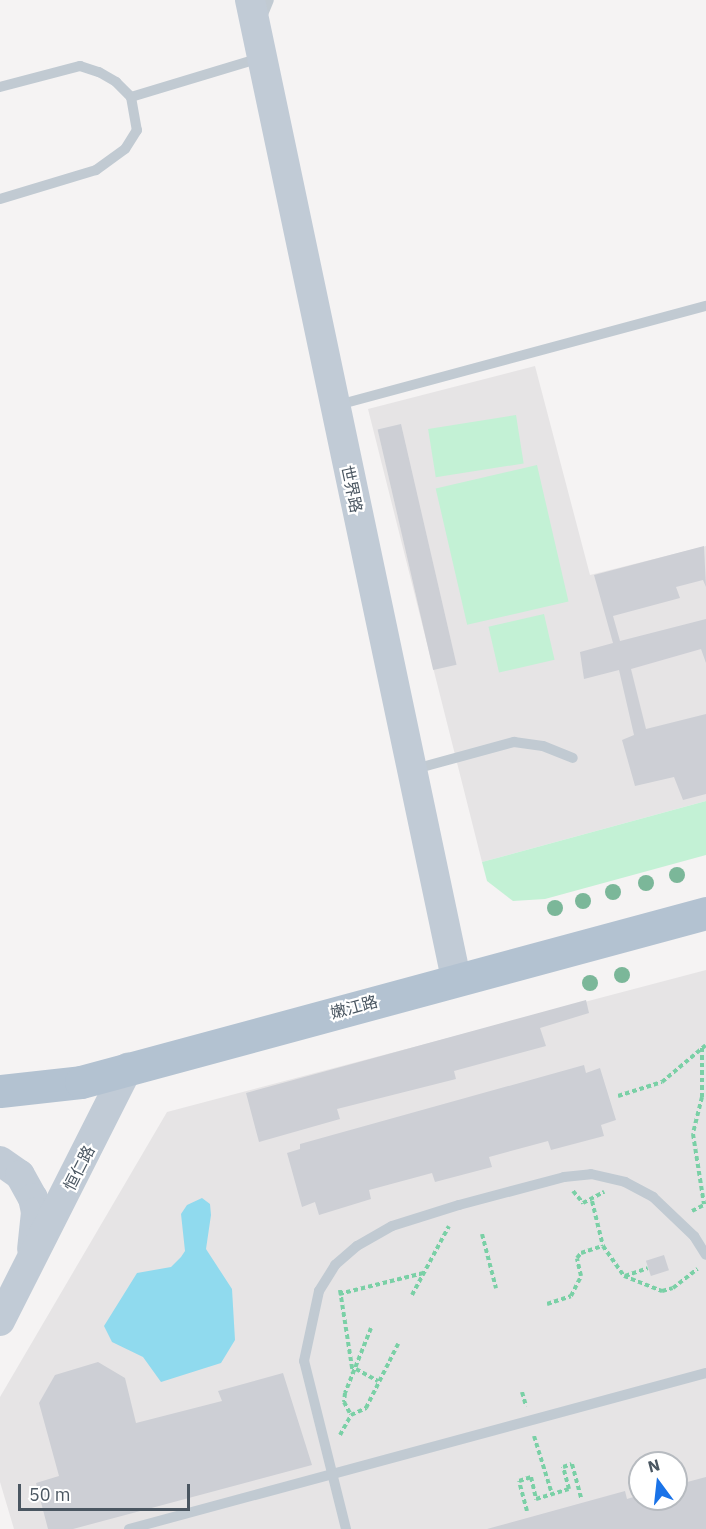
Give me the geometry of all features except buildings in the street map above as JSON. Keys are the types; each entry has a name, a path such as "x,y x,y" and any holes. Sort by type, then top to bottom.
{"main road":[{"name":"嫩江路","path":"0,1091 42,1089 128,1068 456,978 706,913"}],"street":[{"name":"世界路","path":"249,0 456,978"},
{"name":"恒仁路","path":"0,1321 128,1068"},
{"name":"恒仁路","path":"0,1161 20,1175 33,1198 35,1229 28,1267"}],"lane":[{"path":"131,98 259,44 269,0"},
{"path":"0,87 80,66 116,82 131,98 137,130 125,149 96,170 0,199"},
{"path":"334,406 706,306"},
{"path":"412,770 514,742 543,746 573,758"},
{"path":"346,1529 304,1361 316,1300 338,1262 357,1246 392,1226 507,1192 591,1174 625,1182 653,1197 694,1236 705,1251"},
{"path":"129,1529 332,1476 706,1373"}],"path":[{"path":"618,1096 662,1082 706,1045"},
{"path":"702,1048 704,1076 693,1134 704,1204"},
{"path":"592,1201 603,1246 624,1276 662,1291 673,1288 691,1271 706,1267"},
{"path":"412,1295 449,1225"},
{"path":"482,1234 496,1288"},
{"path":"547,1304 571,1296 581,1276 577,1258 581,1253 603,1246"},
{"path":"338,1262 340,1294 353,1377"},
{"path":"624,1276 648,1268"},
{"path":"316,1300 423,1273"},
{"path":"371,1328 344,1402 351,1414 366,1408 398,1344"},
{"path":"356,1369 378,1381"},
{"path":"530,1421 552,1494"},
{"path":"527,1511 519,1481 531,1477 536,1499 569,1489 563,1467 572,1464 581,1498"}],"shaded area":[{"path":"535,366 590,575 706,546 706,801 482,862 368,409"},
{"path":"706,970 706,1529 14,1529 0,1482 0,1397 167,1112"}],"green space":[{"path":"516,415 524,463 436,477 428,429"},
{"path":"537,465 568,601 467,625 436,488"},
{"path":"544,614 555,660 499,673 488,627"},
{"path":"706,801 706,855 545,899 513,901 487,881 482,862"}],"water":[{"path":"202,1198 210,1204 211,1215 206,1249 232,1289 235,1340 221,1363 161,1382 143,1357 112,1342 104,1326 137,1273 171,1267 181,1257 185,1251 181,1214 187,1205"}]}
